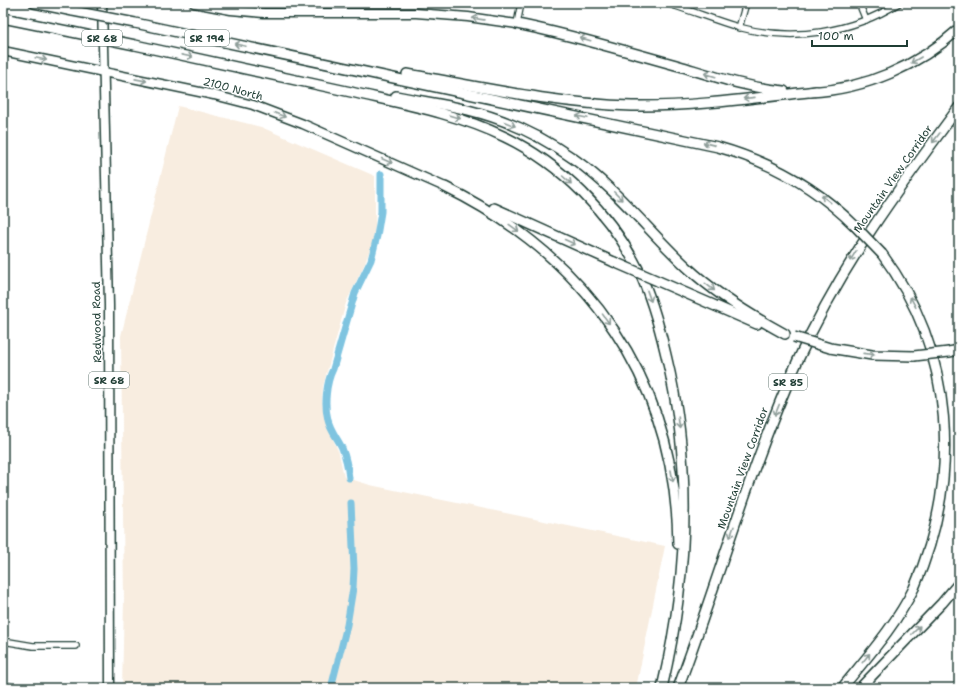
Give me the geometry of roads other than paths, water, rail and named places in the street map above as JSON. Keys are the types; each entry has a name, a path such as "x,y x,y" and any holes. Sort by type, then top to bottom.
{"highway":[{"name":"SR 194","path":"34,3 279,54"},
{"name":"SR 194","path":"3,18 253,70"},
{"path":"517,24 577,37 751,86 782,91 816,91"},
{"path":"279,54 535,96 611,105 689,105 816,91 856,85 894,72 930,52 959,29"},
{"path":"279,54 704,143 732,151 773,166 798,180 828,201 882,254 899,278 914,304 926,331 937,362 947,415 947,473 943,502 936,532 926,561 914,588 906,604 887,633 842,688"},
{"path":"253,70 468,110 499,120 529,133 559,149 601,180 682,262 711,287 751,315 789,335"},
{"path":"253,70 443,113 492,131 522,146 550,165 587,198 611,226 631,256 649,294 663,342 674,392 682,456 684,501 682,567 675,624 662,688"},
{"name":"Mountain View Corridor","path":"678,688 694,646 762,446 809,337 839,281 869,232 903,182 959,107"},
{"path":"445,187 497,216 530,239 556,261 595,303 631,358 646,388 658,422 672,479 678,539 678,581 675,624"},
{"path":"445,187 745,319 811,343 830,348 872,355 914,356 959,350"},
{"path":"860,688 942,603 959,583"}],"main road":[{"name":"Redwood Road","path":"102,3 109,312 110,688"},
{"path":"194,3 230,10 264,13 416,13 468,17 517,24"},
{"name":"2100 North","path":"3,51 214,94 253,105 303,124 445,187"}],"street":[{"path":"517,24 520,3"},
{"path":"666,3 739,28 769,33 798,34 829,31 852,26 899,3"},
{"path":"739,28 746,3"},
{"path":"859,3 866,20"},
{"path":"3,641 33,646 76,646"},
{"path":"3,686 17,688"}],"waterway":[{"path":"349,478 347,463 328,420 326,394 355,293 371,260 381,212 381,174"},
{"path":"331,688 347,625 353,588 354,569 351,503"}]}
